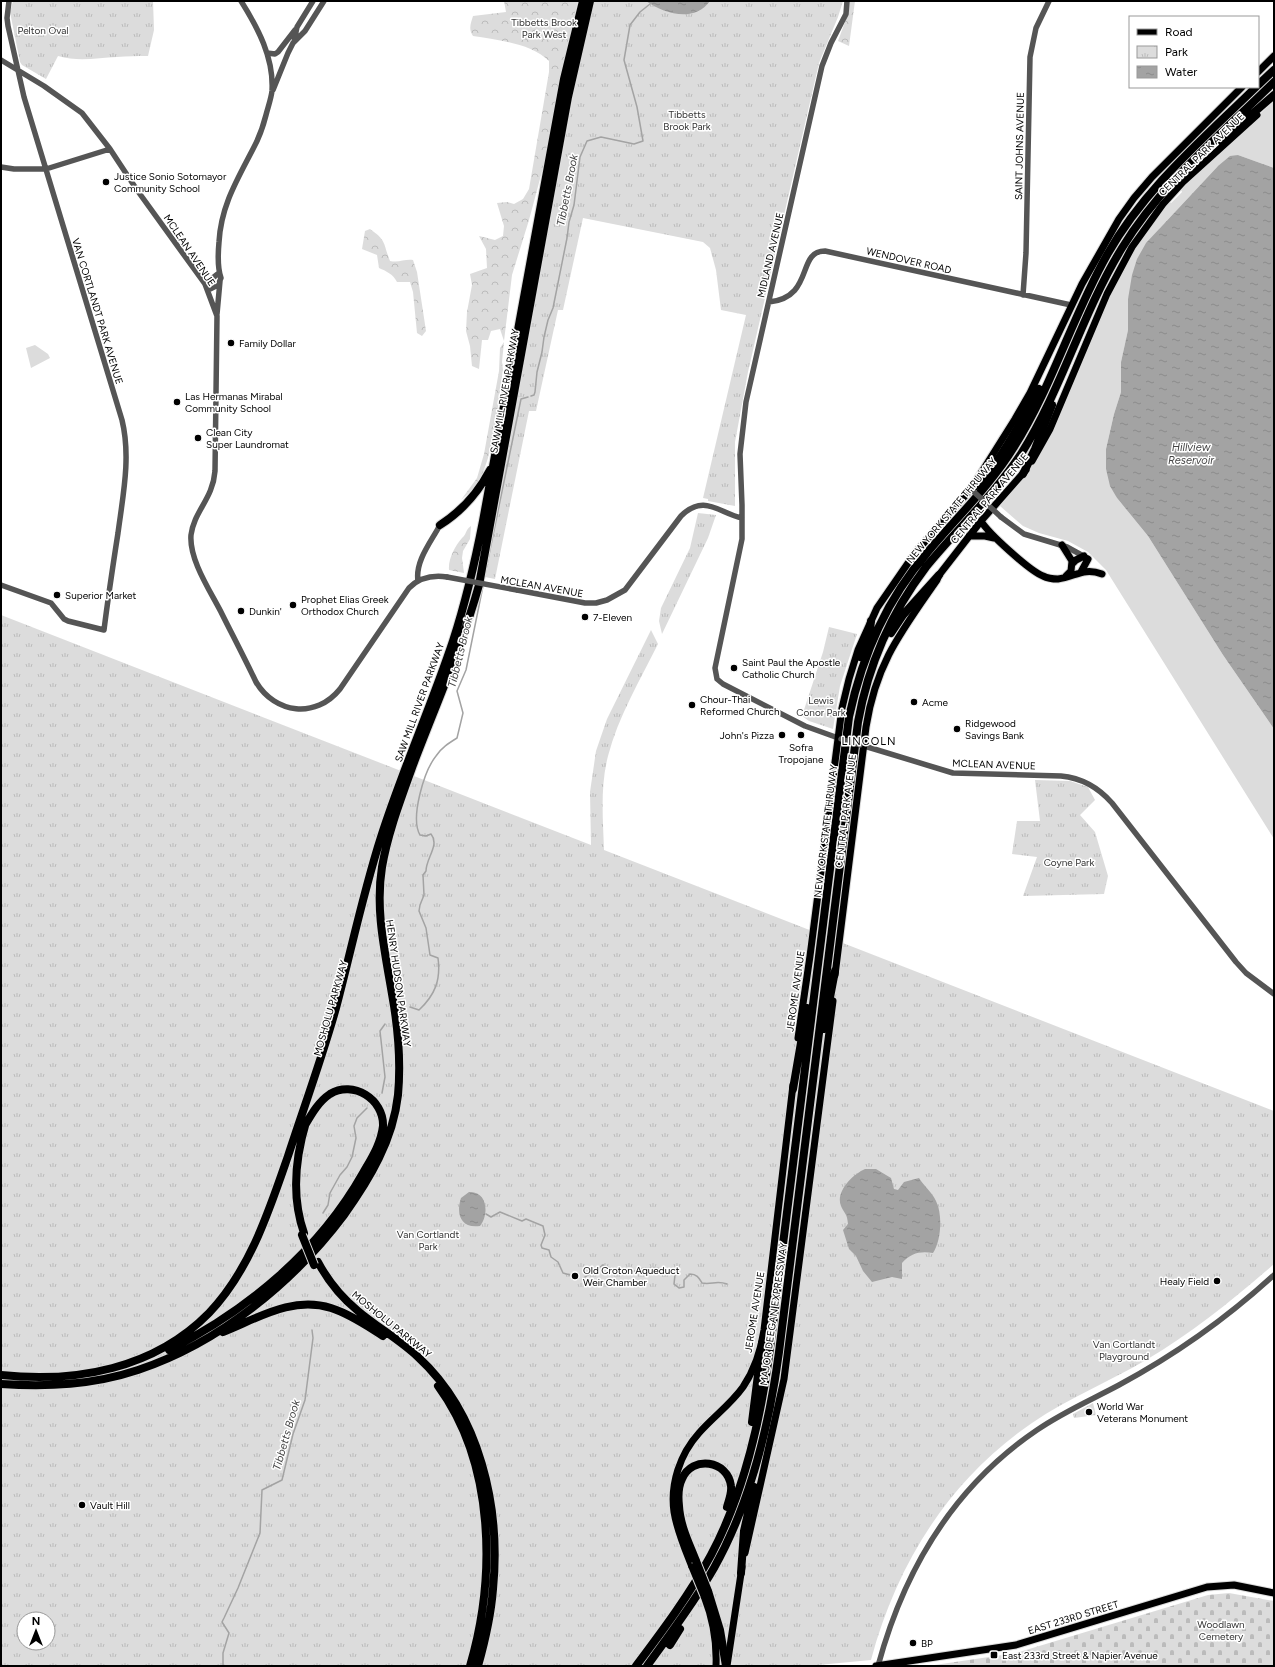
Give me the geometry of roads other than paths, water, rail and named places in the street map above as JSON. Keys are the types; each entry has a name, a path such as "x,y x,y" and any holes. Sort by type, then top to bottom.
{"highway":[{"name":"SAW MILL RIVER PARKWAY","path":"406,776 462,612 474,567 564,79 582,1"},
{"name":"SAW MILL RIVER PARKWAY","path":"406,776 465,627 479,585 568,97 590,1"},
{"name":"NEW YORK STATE THRUWAY","path":"1259,84 1274,70"},
{"name":"NEW YORK STATE THRUWAY","path":"835,938 858,722 864,692 877,654 893,619 917,579 994,490 1022,452 1043,412 1106,275 1129,236 1157,199 1274,82"},
{"name":"NEW YORK STATE THRUWAY","path":"818,963 852,702 860,672 871,644 891,602 922,559 974,500 1006,460 1029,421 1100,268 1132,216 1161,181 1255,88"},
{"path":"1206,149 1218,144 1274,96"},
{"path":"972,490 1004,449 1068,337"},
{"path":"1023,474 1035,449 1078,338"},
{"path":"469,501 482,483 494,461"},
{"path":"440,525 456,514 474,496 479,497 485,511"},
{"path":"877,654 904,615 939,575"},
{"path":"852,702 858,665 870,630 871,621"},
{"path":"131,1363 162,1349 188,1331 209,1312 232,1284 247,1258 301,1126 332,1022 376,852 406,776"},
{"name":"HENRY HUDSON PARKWAY","path":"1,1384 58,1385 95,1381 150,1366 192,1345 246,1312 280,1285 300,1266 326,1237 372,1174 385,1146 396,1108 399,1065 394,1008 381,925 380,891 384,856 406,776"},
{"name":"MOSHOLU PARKWAY","path":"396,814 381,854 341,1008 301,1126 295,1178 298,1208 303,1234 329,1287 342,1302 418,1364 439,1388 461,1426 476,1470 485,1521 487,1568 482,1614 470,1666"},
{"name":"MAJOR DEEGAN EXPRESSWAY","path":"647,1666 690,1607 713,1569 733,1528 750,1486 762,1442 778,1359 813,1076 835,938"},
{"path":"793,1089 810,991 818,963"},
{"name":"MAJOR DEEGAN EXPRESSWAY","path":"636,1666 689,1592 719,1539 736,1497 750,1453 768,1363 818,963"},
{"path":"813,1076 822,1048 835,971"},
{"path":"1,1376 59,1377 102,1371 150,1359 201,1333 254,1297 289,1267 316,1238 348,1197 375,1152 381,1136 383,1124 380,1111 372,1099 361,1092 348,1089 334,1092 324,1099 301,1126"},
{"name":"MOSHOLU PARKWAY","path":"316,1263 347,1301 405,1345 429,1368 452,1398 472,1435 487,1484 492,1514 494,1546 492,1599 486,1634 478,1666"},
{"path":"192,1345 274,1310 298,1304 331,1308 383,1336"},
{"path":"750,1453 762,1343"},
{"path":"741,1573 744,1531 756,1479 762,1442"},
{"path":"719,1539 731,1495 730,1480 725,1471 718,1466 708,1463 698,1464 690,1468 684,1474 680,1482 680,1514 694,1564 720,1630 726,1666"},
{"path":"670,1645 680,1629 690,1607"},
{"path":"631,1666 649,1649"}],"main road":[{"path":"1259,71 1274,56"},
{"name":"CENTRAL PARK AVENUE","path":"814,930 842,708 849,679 864,635 871,621 885,595 915,553 972,490 1030,394 1071,305 1119,219 1152,177 1241,88"},
{"name":"CENTRAL PARK AVENUE","path":"835,938 867,717 872,694 887,655 904,626 939,575 981,521 1023,474 1038,452 1106,294 1136,240 1163,204 1183,182 1247,124 1274,96"},
{"path":"981,521 986,529 1042,576 1057,579 1081,572 1093,571 1102,574"},
{"path":"969,536 996,538"},
{"path":"1062,545 1070,556 1072,564 1071,570 1066,577"},
{"path":"1072,564 1076,560 1086,558"},
{"path":"1081,572 1086,558"},
{"name":"JEROME AVENUE","path":"694,1564 678,1530 674,1513 673,1492 677,1471 683,1456 694,1439 744,1385 755,1364 762,1343 799,1028 814,930"},
{"path":"726,1666 741,1573 784,1379 818,1103 832,1011 835,971 835,938"},
{"name":"EAST 233RD STREET","path":"877,1666 1013,1645 1207,1588 1234,1585 1274,1593"},
{"path":"706,1594 714,1628 716,1666"}],"street":[{"name":"VAN CORTLANDT PARK AVENUE","path":"1,585 51,603 64,619 70,622 104,630 124,485 127,442 122,420 18,71 8,26 7,18 9,1"},
{"path":"241,1 255,24 267,53 272,92"},
{"path":"267,53 274,54 278,52 297,27 313,1"},
{"path":"293,44 305,31 324,1"},
{"name":"MIDLAND AVENUE","path":"742,518 740,454 743,420 822,66 831,43 846,14 847,1"},
{"name":"SAINT JOHNS AVENUE","path":"1024,295 1030,57 1036,28 1048,1"},
{"path":"217,316 220,275 219,246 222,216 240,174 258,139 272,92 293,44 297,27"},
{"name":"MCLEAN AVENUE","path":"1,60 73,106 88,121 110,149 136,190 206,287 217,316 215,478 209,496 194,523 191,543 194,556 203,578 262,691 278,703 295,709 312,707 327,700 340,689 409,588 418,581 432,577 447,577 585,603 596,603 616,596 627,587 678,519 689,510 698,506 712,506 742,518 741,542 715,666 716,676 723,684 811,729 953,773 1061,776 1076,778 1094,786 1112,803 1236,962 1246,973 1274,994"},
{"path":"1,167 14,169 46,169 110,149"},
{"name":"WENDOVER ROAD","path":"769,302 782,300 794,292 802,280 810,258 814,254 823,251 1071,305"},
{"path":"206,287 218,285 220,275"},
{"path":"972,490 1001,516 1028,536 1062,545 1072,549 1086,558"},
{"path":"418,581 417,572 419,564 440,525"},
{"path":"877,1666 894,1614 916,1564 947,1517 980,1478 1012,1449 1044,1425 1075,1406 1120,1384 1196,1338 1240,1305 1274,1275"}],"water":[{"path":"646,1 710,1 696,12 679,14 662,10"},
{"name":"Hillview Reservoir","path":"1238,155 1274,168 1274,729 1223,655 1148,536 1117,498 1110,486 1106,469 1106,449 1121,392 1121,362 1128,330 1128,299 1132,275 1137,259 1146,243 1218,166 1230,156"},
{"path":"865,1169 876,1169 891,1178 894,1189 898,1190 904,1182 919,1178 936,1201 940,1213 940,1228 936,1248 933,1253 924,1252 912,1255 905,1260 902,1263 902,1279 892,1277 872,1282 863,1271 856,1256 849,1249 843,1230 848,1224 848,1220 841,1206 841,1195 846,1184 860,1171"},
{"path":"469,1192 480,1195 485,1204 485,1216 480,1226 468,1225 461,1219 459,1209 461,1198"}],"waterway":[{"name":"Tibbetts Brook","path":"531,396 534,395 535,392 537,372 544,337 548,320 553,308 569,222 574,205 580,157 587,141 601,137 634,144 643,141 637,107 624,60 630,25 640,12 650,4"},
{"name":"Tibbetts Brook","path":"484,579 521,399 528,397"},
{"name":"Tibbetts Brook","path":"410,1007 419,1010 425,1004 436,987 439,973 438,958 430,955 426,928 419,911 424,895 423,875 426,871 434,843 431,834 426,836 420,835 417,827 418,806 423,783 431,763 440,751 457,738 463,713 457,691 466,670 483,586"},
{"name":"Tibbetts Brook","path":"382,1093 385,1077 380,1031 385,1024"},
{"name":"Tibbetts Brook","path":"323,1213 328,1205 330,1193 352,1157 356,1138 354,1126 357,1118 367,1108"},
{"path":"486,1214 491,1217 500,1212 522,1221 526,1219 543,1226 545,1235 541,1245 542,1248 549,1250 551,1257 558,1262 563,1273 570,1275"},
{"path":"582,1279 603,1265 619,1272 632,1272 646,1268 665,1270 675,1275 674,1284 679,1288 684,1287 684,1280 690,1274 699,1278 702,1283 720,1282 727,1284"},
{"name":"Tibbetts Brook","path":"223,1666 223,1653 229,1633 222,1622 238,1588 260,1533 262,1490 282,1480 293,1434 305,1400 313,1338 312,1330"}],"place":[{"name":"Justice Sonio Sotomayor Community School","path":"106,182"},
{"name":"Family Dollar","path":"231,343"},
{"name":"Las Hermanas Mirabal Community School","path":"177,402"},
{"name":"Clean City Super Laundromat","path":"198,438"},
{"name":"Superior Market","path":"57,595"},
{"name":"Prophet Elias Greek Orthodox Church","path":"293,605"},
{"name":"Dunkin'","path":"241,611"},
{"name":"7-Eleven","path":"585,617"},
{"name":"Saint Paul the Apostle Catholic Church","path":"734,668"},
{"name":"Acme","path":"914,702"},
{"name":"Chour-Thai Reformed Church","path":"692,705"},
{"name":"Ridgewood Savings Bank","path":"957,729"},
{"name":"John's Pizza","path":"782,735"},
{"name":"Sofra Tropojane","path":"801,735"},
{"name":"Old Croton Aqueduct Weir Chamber","path":"575,1276"},
{"name":"Healy Field","path":"1217,1281"},
{"name":"World War Veterans Monument","path":"1089,1412"},
{"name":"Vault Hill","path":"82,1505"},
{"name":"BP","path":"913,1643"},
{"name":"East 233rd Street & Napier Avenue","path":"994,1655"}],"district":[{"name":"LINCOLN","path":"869,741"}],"park label":[{"name":"Tibbetts Brook Park West","path":"544,28"},
{"name":"Pelton Oval","path":"43,30"},
{"name":"Tibbetts Brook Park","path":"687,120"},
{"name":"Lewis Conor Park","path":"821,706"},
{"name":"Coyne Park","path":"1069,862"},
{"name":"Van Cortlandt Park","path":"428,1240"},
{"name":"Van Cortlandt Playground","path":"1124,1350"},
{"name":"Woodlawn Cemetery","path":"1221,1630"}]}
